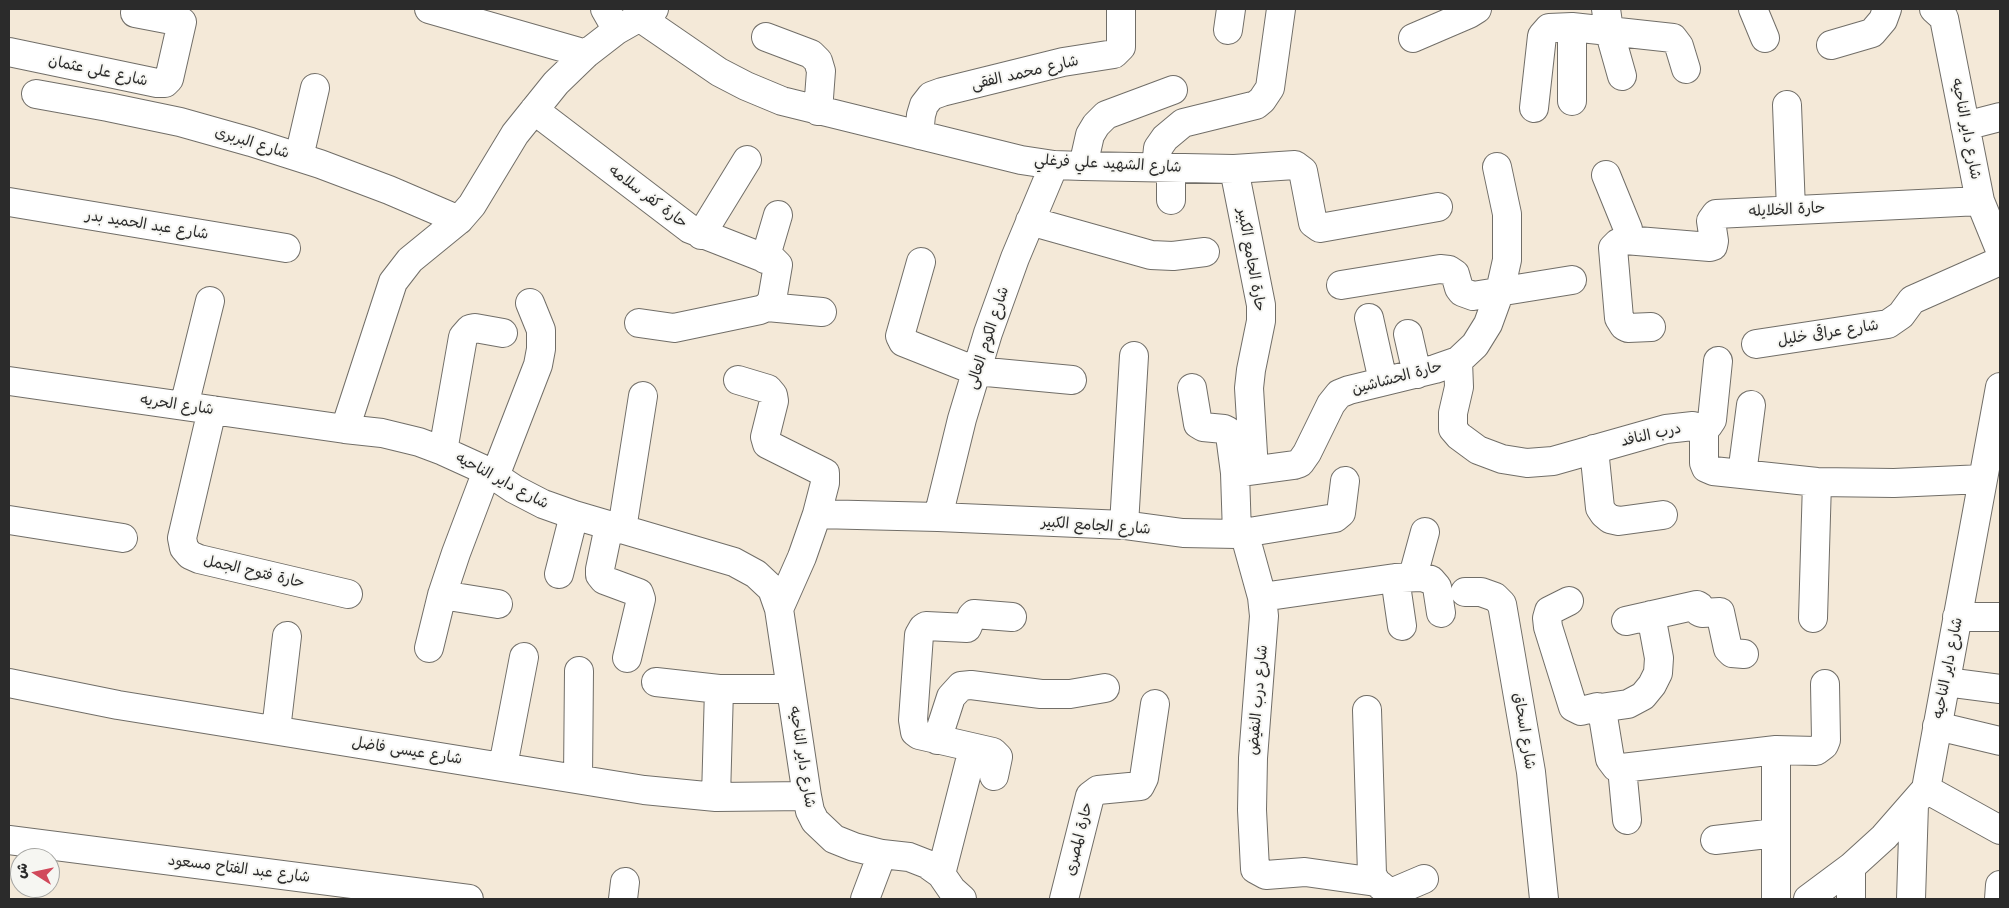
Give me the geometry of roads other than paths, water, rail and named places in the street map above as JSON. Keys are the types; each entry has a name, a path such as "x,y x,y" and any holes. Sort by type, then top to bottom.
{"street":[{"path":"429,9 481,16 586,54"},
{"name":"شارع محمد الفقى","path":"919,135 924,105 931,96 1063,62 1114,54 1121,47 1121,9"},
{"path":"1171,200 1158,148 1164,138 1183,123 1256,105 1262,100 1270,88 1281,9"},
{"path":"1413,38 1477,9"},
{"path":"1753,9 1765,38"},
{"path":"1831,45 1872,33 1883,20 1887,9"},
{"name":"شارع داير الناحيه","path":"1942,12 1965,126 1985,187 2000,250"},
{"name":"شارع على عثمان","path":"9,52 157,84 165,83 169,79 182,22 135,13"},
{"path":"345,429 393,282 410,260 459,220 472,205 515,134 556,83 628,16"},
{"name":"شارع الشهيد علي فرغلي","path":"628,16 719,72 782,101 1021,160 1054,165 1164,168 1234,168 1289,164 1300,167 1303,171 1313,223 1320,228 1438,207"},
{"path":"1608,19 1622,76"},
{"path":"1534,108 1542,36 1549,28 1572,27 1608,19 1673,38 1679,46 1686,69"},
{"path":"1572,27 1572,100"},
{"path":"766,37 812,54 818,61 821,71 818,111"},
{"path":"299,157 315,88"},
{"path":"1083,166 1090,135 1106,114 1172,90"},
{"name":"شارع البربرى","path":"36,94 108,106 180,122 299,157 389,190 459,220"},
{"path":"1787,106 1791,210"},
{"name":"حارة كفر سلامه","path":"534,110 679,222 701,235 765,258"},
{"path":"1965,126 2000,117"},
{"path":"701,235 747,160"},
{"name":"شارع الكوم العالى","path":"938,517 959,429 976,371 1001,296 1054,165"},
{"name":"حارة الحشاشين","path":"1244,472 1294,466 1300,463 1308,452 1330,404 1338,394 1417,374 1458,361 1475,345 1488,324 1500,291 1507,260 1507,214 1497,167"},
{"name":"حارة الجامع الكبير","path":"1234,168 1260,305 1261,321 1251,370 1244,472"},
{"path":"1606,175 1625,218 1628,235 1625,240 1613,248 1619,318 1624,326 1628,328 1651,327"},
{"name":"حارة الخلايله","path":"1625,240 1710,247 1714,241 1711,221 1716,214 1791,210 1985,187"},
{"name":"شارع عبد الحميد بدر","path":"9,202 286,248"},
{"path":"767,307 772,300 778,265 773,260 765,258 778,215"},
{"path":"1030,221 1151,255 1172,256 1205,252"},
{"name":"شارع عراقى خليل","path":"1756,344 1888,324 1901,315 1912,300 2000,250"},
{"path":"921,262 900,336 903,342 976,371 1072,380"},
{"path":"1341,285 1440,269 1449,270 1455,274 1459,288 1468,295 1572,280"},
{"path":"184,406 210,301"},
{"path":"429,648 442,595 464,528 491,474 538,365 541,349 541,330 530,303"},
{"path":"639,323 674,328 767,307 822,312"},
{"path":"1369,318 1384,382"},
{"path":"443,450 463,337 475,328 503,332"},
{"path":"1408,334 1417,374"},
{"path":"1124,525 1134,356"},
{"name":"درب النافد","path":"1458,361 1459,387 1453,413 1453,429 1459,436 1478,450 1502,459 1527,463 1553,461 1674,427 1693,426 1702,429 1704,432 1704,462 1706,468 1713,471 1818,482 1894,483 1983,479"},
{"path":"1702,429 1708,426 1712,420 1718,361"},
{"path":"738,380 768,390 773,395 774,401 765,437 767,444 826,473 817,514 802,557 779,609"},
{"name":"شارع الحريه","path":"9,381 345,429"},
{"name":"شارع داير الناحيه","path":"1911,899 1920,796 1937,726 1957,617 1989,515 1983,479 2000,387"},
{"path":"1192,388 1198,424 1203,427 1228,431 1244,472"},
{"path":"628,658 641,599 639,593 604,580 600,575 600,569 616,528 643,396"},
{"path":"1742,474 1750,405"},
{"name":"حارة فتوح الجمل","path":"212,410 182,538 184,548 190,555 199,559 348,594"},
{"name":"شارع داير الناحيه","path":"345,429 382,433 443,450 491,474 543,504 616,528 734,562 756,574 772,589 779,609 807,796 810,811 815,821 834,839 854,847 882,854 909,857 927,864 941,874 952,890 962,899"},
{"path":"1594,449 1600,508 1604,514 1610,519 1619,520 1663,515"},
{"name":"شارع درب النفيض","path":"1244,472 1240,533 1262,597 1264,634 1253,758 1252,810 1255,869 1259,873 1266,875 1305,872 1349,877 1388,892"},
{"name":"شارع الجامع الكبير","path":"817,514 1124,525 1183,533 1240,533 1336,518 1341,513 1344,481"},
{"path":"1813,618 1818,482"},
{"path":"559,574 574,515"},
{"path":"9,520 123,538"},
{"path":"1402,626 1404,577 1425,532"},
{"path":"1262,597 1404,577 1431,580 1437,587 1441,613"},
{"name":"شارع اسحاق","path":"1465,592 1481,592 1495,597 1502,604 1531,772 1544,899"},
{"path":"442,595 498,604"},
{"path":"1569,601 1550,611 1547,618 1548,627 1573,707 1581,710 1628,704 1643,696 1652,685 1658,673 1659,658 1639,618 1697,605 1699,606 1699,612 1702,613 1720,612 1728,649 1732,653 1744,654"},
{"path":"994,776 998,760 997,754 920,736 915,732 913,726 920,632 926,626 967,628 974,614 1012,617"},
{"path":"1957,617 2000,617"},
{"path":"276,730 287,636"},
{"path":"503,766 524,657"},
{"path":"578,778 579,671"},
{"path":"656,682 719,689 791,689"},
{"path":"1946,682 2000,689"},
{"name":"شارع عيسى فاضل","path":"9,683 118,705 644,790 716,797 807,796"},
{"path":"1600,708 1604,714 1610,759 1616,767 1622,768 1776,750 1816,751 1824,746 1826,740 1825,684"},
{"path":"937,740 951,697 961,686 970,685 1041,694 1070,694 1105,688"},
{"path":"716,797 719,689"},
{"name":"حارة المصرى","path":"1064,899 1090,796 1098,790 1140,786 1144,778 1156,704"},
{"path":"1367,710 1371,866 1388,892 1424,879"},
{"path":"1937,726 2000,741"},
{"path":"941,874 973,749"},
{"path":"1776,750 1776,899"},
{"path":"1622,768 1627,820"},
{"path":"1808,899 1851,867 1884,837 1920,796 2000,830"},
{"path":"1715,840 1776,833"},
{"name":"شارع عبد الفتاح مسعود","path":"9,840 469,899"},
{"path":"865,899 882,854"},
{"path":"1851,867 1851,899"},
{"path":"1999,899 2000,885"}]}
